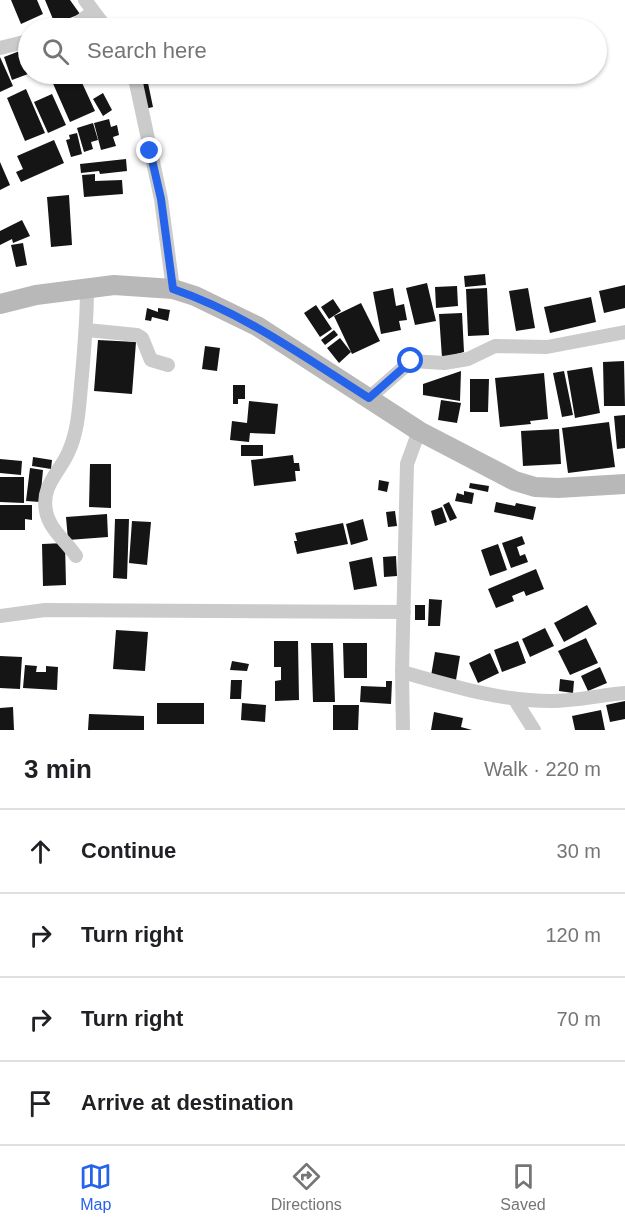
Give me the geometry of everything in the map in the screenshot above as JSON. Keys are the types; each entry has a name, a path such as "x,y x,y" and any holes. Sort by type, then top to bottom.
{"main road":[{"path":"0,304 36,295 114,285 173,289 257,326 419,431 515,481 535,487 558,488 625,484"}],"street":[{"path":"85,0 98,18"},
{"path":"85,18 93,12"},
{"path":"0,48 18,44"},
{"path":"136,84 161,199 173,289"},
{"path":"76,556 50,525 45,509 49,482 69,453 77,423 87,330 87,289"},
{"path":"87,330 137,335 142,338 150,360 168,365"},
{"path":"369,398 411,361 444,363 468,359 495,346 547,348 625,332"},
{"path":"403,730 402,672 407,464 419,431"},
{"path":"0,616 45,610 404,612"},
{"path":"402,672 471,692 515,700 554,701 625,693"},
{"path":"515,700 534,730"}],"building":[{"path":"11,0 37,0 43,14 34,18 18,18"},
{"path":"45,0 70,0 80,14 70,18 52,18"},
{"path":"18,52 18,78 12,80 4,57"},
{"path":"0,57 13,86 0,92"},
{"path":"53,84 83,84 95,111 70,122"},
{"path":"148,84 153,107 145,109 140,85"},
{"path":"26,89 45,133 25,141 7,98"},
{"path":"103,93 112,110 103,116 93,99"},
{"path":"52,94 66,125 48,133 34,102"},
{"path":"109,119 111,127 117,125 119,135 113,137 116,146 101,150 94,123"},
{"path":"93,123 98,140 91,142 93,149 84,152 77,128"},
{"path":"77,133 82,154 71,157 66,140 70,139 69,135"},
{"path":"54,140 64,163 21,182 16,172 23,169 17,156"},
{"path":"126,159 127,171 100,174 99,171 81,173 80,164"},
{"path":"0,162 10,185 0,190"},
{"path":"95,174 95,181 122,180 123,194 84,197 82,175"},
{"path":"69,195 72,245 51,247 47,197"},
{"path":"22,220 30,236 13,243 12,239 0,245 0,231"},
{"path":"23,243 27,265 16,267 11,245"},
{"path":"485,274 486,285 465,287 464,276"},
{"path":"427,283 436,321 415,325 406,288"},
{"path":"625,285 625,308 604,313 599,291"},
{"path":"457,286 458,306 436,308 435,287"},
{"path":"393,288 396,306 404,304 407,320 399,321 401,330 381,334 373,292"},
{"path":"487,288 489,335 468,336 466,289"},
{"path":"528,288 535,328 516,331 509,291"},
{"path":"591,297 596,322 550,333 544,307"},
{"path":"333,299 341,311 329,319 321,307"},
{"path":"361,303 380,341 352,354 334,316"},
{"path":"316,305 332,329 320,337 304,313"},
{"path":"147,308 158,312 158,308 170,310 168,321 152,317 151,321 145,320"},
{"path":"462,313 464,352 442,358 439,314"},
{"path":"334,330 338,335 325,345 321,340"},
{"path":"340,338 351,352 339,363 327,348"},
{"path":"98,340 136,342 132,394 94,391"},
{"path":"205,346 220,348 217,371 202,369"},
{"path":"624,361 625,406 604,406 603,362"},
{"path":"592,367 600,413 575,418 567,371"},
{"path":"461,371 460,401 423,395 423,384"},
{"path":"564,371 573,415 562,417 553,373"},
{"path":"544,373 548,419 530,421 531,424 500,427 495,378"},
{"path":"470,379 489,379 488,412 470,412"},
{"path":"233,385 245,385 245,399 238,399 238,404 233,404"},
{"path":"441,400 461,403 457,423 438,420"},
{"path":"249,401 278,404 275,434 250,433 249,442 230,440 232,421 247,423"},
{"path":"625,415 625,448 617,449 614,416"},
{"path":"609,422 615,467 568,473 562,428"},
{"path":"559,429 561,464 523,466 521,431"},
{"path":"241,445 263,445 263,456 241,456"},
{"path":"293,455 294,463 299,463 300,471 295,471 296,481 254,486 251,460"},
{"path":"33,457 52,460 51,469 32,466"},
{"path":"0,459 22,461 21,475 0,473"},
{"path":"90,464 111,464 111,508 89,507"},
{"path":"30,468 43,470 40,502 26,501"},
{"path":"0,477 24,477 24,503 0,502"},
{"path":"379,480 389,482 387,492 378,490"},
{"path":"470,483 489,486 488,492 469,488"},
{"path":"464,491 474,493 472,504 455,501 457,493 464,495"},
{"path":"449,502 457,518 450,521 443,505"},
{"path":"496,502 536,507 533,520 494,512"},
{"path":"0,505 32,505 32,520 25,519 25,530 0,530"},
{"path":"442,507 447,522 435,526 431,511"},
{"path":"395,511 397,526 388,527 386,512"},
{"path":"107,514 108,537 68,540 66,517"},
{"path":"115,519 129,519 127,579 113,578"},
{"path":"363,519 368,540 351,545 346,524"},
{"path":"132,521 151,522 147,565 129,563"},
{"path":"343,523 348,544 297,554 295,533"},
{"path":"522,536 525,544 517,547 520,556 525,554 528,562 511,568 502,543"},
{"path":"65,543 66,585 43,586 42,544"},
{"path":"498,544 507,570 490,576 481,550"},
{"path":"396,556 397,576 384,577 383,557"},
{"path":"372,557 377,586 354,590 349,562"},
{"path":"536,569 544,589 526,596 524,591 512,596 514,601 496,608 488,589"},
{"path":"429,599 442,600 440,626 428,626"},
{"path":"415,605 425,605 425,620 415,620"},
{"path":"587,605 597,624 564,642 554,623"},
{"path":"545,628 554,646 530,657 522,639"},
{"path":"116,630 148,632 145,671 113,669"},
{"path":"586,638 598,663 570,675 558,651"},
{"path":"274,641 298,641 299,700 275,701 275,681 281,680 281,667 274,667"},
{"path":"518,641 526,663 502,672 494,650"},
{"path":"311,643 333,643 335,702 313,702"},
{"path":"343,643 367,643 367,678 344,678"},
{"path":"435,652 460,656 456,680 431,676"},
{"path":"490,653 499,673 478,683 469,663"},
{"path":"0,656 22,657 20,689 0,688"},
{"path":"232,661 249,664 247,671 230,670"},
{"path":"25,665 37,666 36,672 46,672 46,666 58,667 57,690 23,688"},
{"path":"600,667 607,683 588,691 581,676"},
{"path":"560,679 574,681 573,693 559,691"},
{"path":"231,680 242,680 241,699 230,699"},
{"path":"386,681 392,681 391,704 360,702 361,686 386,687"},
{"path":"625,701 625,719 610,722 606,705"},
{"path":"157,703 204,703 204,724 157,724"},
{"path":"242,703 266,705 265,722 241,720"},
{"path":"333,705 359,705 358,730 333,730"},
{"path":"13,707 14,730 0,730 0,708"},
{"path":"601,710 605,730 575,730 572,716"},
{"path":"434,712 463,718 461,727 472,730 431,730"},
{"path":"89,714 144,716 144,730 88,730"}],"route":[{"path":"150,151 161,199 173,289 257,326 369,398 411,361"}]}
